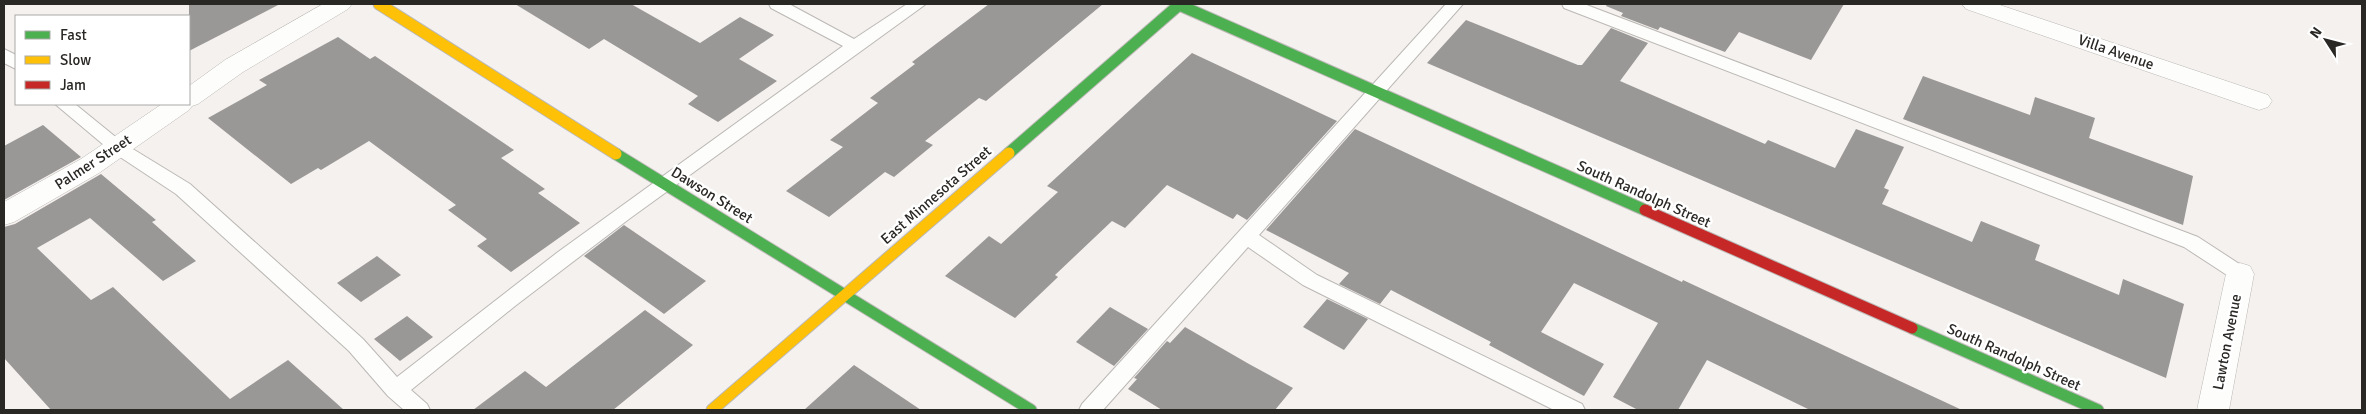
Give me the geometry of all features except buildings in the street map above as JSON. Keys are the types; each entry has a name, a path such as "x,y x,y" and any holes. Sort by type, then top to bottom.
{"street":[{"path":"190,97 234,66 340,4"},
{"name":"Dawson Street","path":"378,4 663,183 1031,410"},
{"name":"South Randolph Street","path":"1179,4 2098,410"},
{"name":"East Minnesota Street","path":"712,410 1179,4"},
{"name":"Villa Avenue","path":"1974,4 2259,101"},
{"name":"Palmer Street","path":"4,215 90,166 179,105"},
{"name":"Lawton Avenue","path":"2213,410 2240,274"}],"lane":[{"path":"777,4 855,46"},
{"path":"396,390 479,321 663,183 855,46 918,4"},
{"path":"1090,410 1455,4"},
{"path":"1570,4 2191,242 2240,274"},
{"path":"4,54 15,63"},
{"path":"65,105 117,147 183,189 356,345 396,390 419,410"},
{"path":"1247,236 1310,280 1574,410"}],"traffic: fast":[{"path":"1177,4 1645,210"},
{"path":"1009,153 1180,4"},
{"path":"616,154 1031,410"},
{"path":"1912,328 2098,410"}],"traffic: slow":[{"path":"379,4 616,154"},
{"path":"712,410 1009,153"}],"traffic: jam":[{"path":"1645,210 1912,328"}]}
